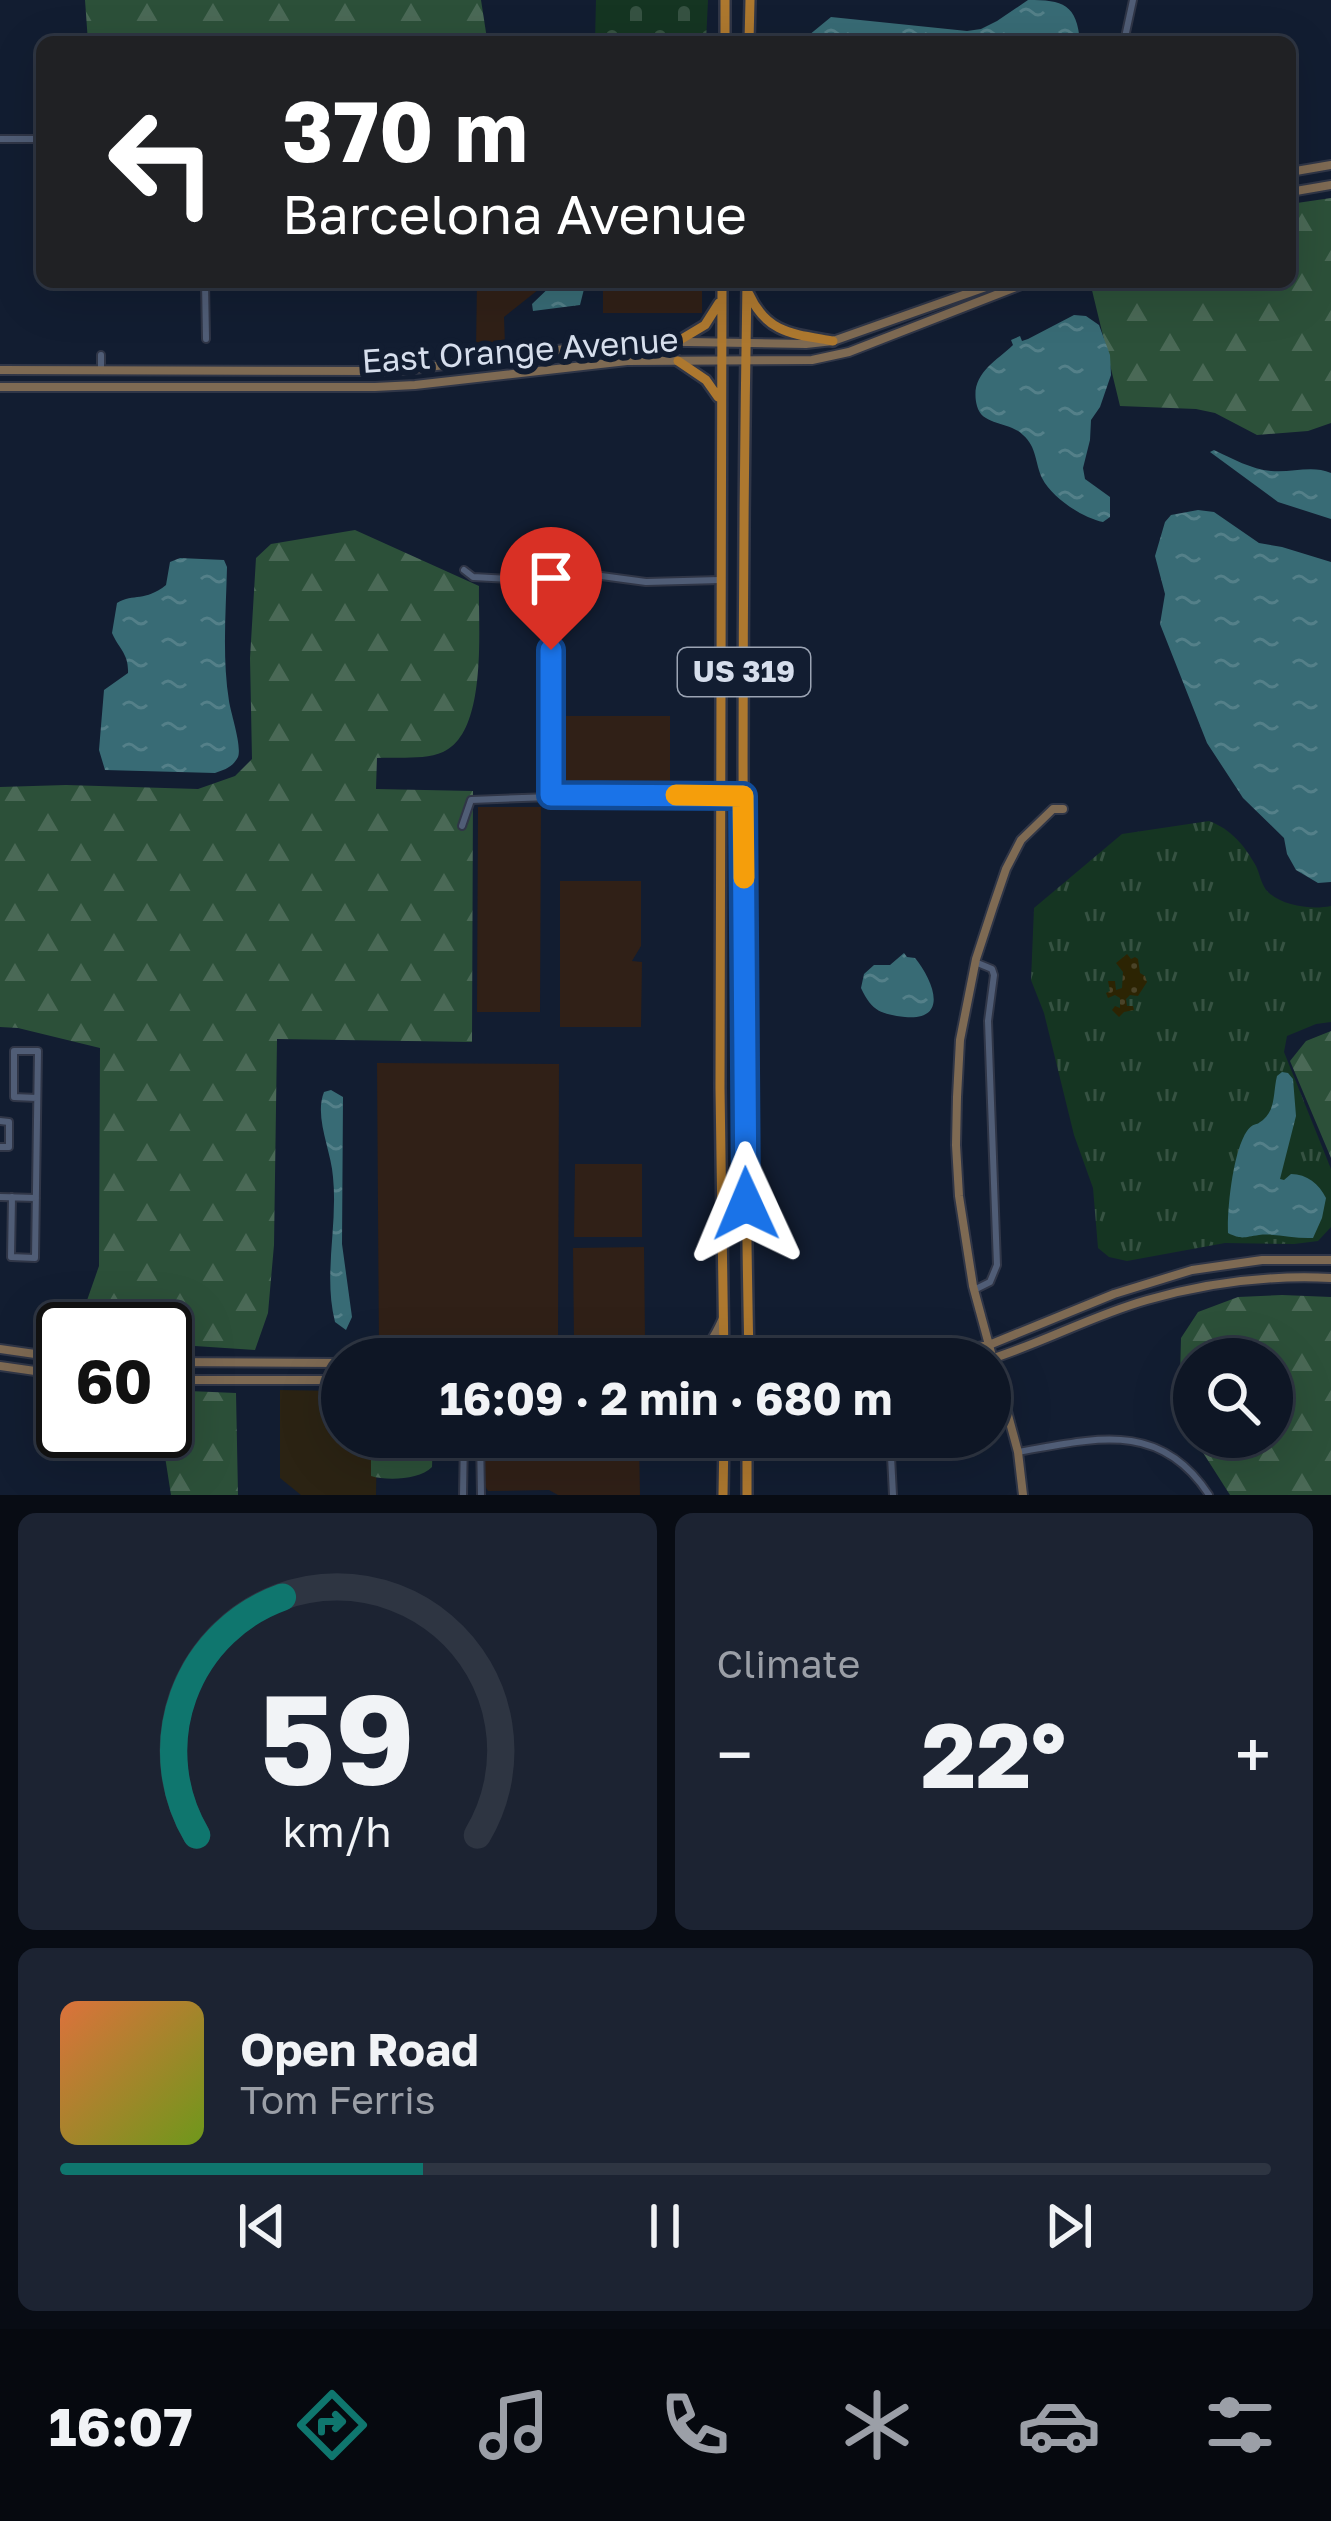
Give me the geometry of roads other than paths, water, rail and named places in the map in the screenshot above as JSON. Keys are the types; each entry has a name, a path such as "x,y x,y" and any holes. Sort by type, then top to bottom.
{"main road":[{"path":"725,0 725,36"},
{"path":"749,36 750,0"},
{"name":"US 319","path":"722,288 719,796 724,1338"},
{"name":"US 319","path":"746,288 743,796 748,1338"},
{"path":"747,288 760,315 778,329 833,341"},
{"path":"680,340 705,326 722,298"},
{"path":"678,361 706,380 720,401"},
{"path":"723,1495 724,1458"},
{"path":"747,1458 747,1495"}],"street":[{"path":"1125,36 1133,0"},
{"path":"0,139 36,139"},
{"path":"1296,171 1331,166"},
{"path":"1296,191 1331,185"},
{"path":"205,288 206,339"},
{"name":"East Orange Avenue","path":"0,370 380,371 596,344 680,340 806,344 833,341 983,288"},
{"name":"East Orange Avenue","path":"0,387 375,387 628,361 812,360 848,352 1013,288"},
{"path":"100,355 101,387"},
{"path":"464,570 473,578 594,575 646,582 720,580"},
{"path":"551,650 551,796"},
{"path":"461,826 471,800 743,796"},
{"path":"986,1338 959,1196 960,1040 976,962 1006,869 1022,840 1053,809 1063,808"},
{"path":"974,1290 991,1282 997,1265 988,1022 994,975 992,969 976,962"},
{"path":"12,1197 11,1258 35,1258 38,1051 14,1051 14,1097 37,1098"},
{"path":"0,1121 9,1121 9,1147 0,1147"},
{"path":"0,1197 36,1198"},
{"path":"1005,1338 1114,1294 1192,1270 1262,1260 1331,1260"},
{"path":"1011,1351 1145,1300 1268,1278 1331,1278"},
{"path":"714,1338 724,1317"},
{"path":"0,1349 36,1354"},
{"path":"192,1362 321,1363"},
{"path":"0,1366 36,1371"},
{"path":"192,1380 321,1380"},
{"path":"1011,1428 1023,1495"},
{"path":"1018,1452 1129,1438 1170,1455 1209,1495"},
{"path":"464,1458 464,1495"},
{"path":"481,1458 481,1495"},
{"path":"891,1458 893,1495"}],"water":[{"path":"1028,0 1050,1 1071,12 1079,36 808,36 831,17 967,31 997,21"},
{"path":"549,288 584,289 580,305 533,311 532,304"},
{"path":"1074,315 1099,325 1110,355 1111,375 1091,420 1083,468 1085,479 1110,497 1110,517 1103,522 1060,500 1042,478 1028,440 984,417 975,395 980,378 1013,345 1011,340 1028,339"},
{"path":"1210,452 1264,470 1331,473 1331,519 1278,502"},
{"path":"1214,512 1259,543 1331,562 1331,882 1318,883 1296,870 1284,838 1243,798 1207,743 1160,624 1165,594 1155,556 1165,522 1171,515"},
{"path":"180,558 224,560 227,567 226,668 238,757 215,773 105,770 99,750 104,690 128,673 112,633 117,603 152,594 166,585 170,562"},
{"path":"904,953 915,958 932,987 933,1006 919,1017 879,1010 861,988 864,974 874,965 890,965"},
{"path":"1282,1072 1293,1079 1296,1116 1280,1179 1297,1174 1316,1184 1326,1198 1322,1218 1313,1238 1237,1237 1228,1233 1228,1223 1238,1152 1247,1131 1270,1111 1277,1076"},
{"path":"331,1090 343,1097 342,1244 352,1317 346,1330 335,1322 330,1286 334,1195 321,1102 324,1092"}]}
